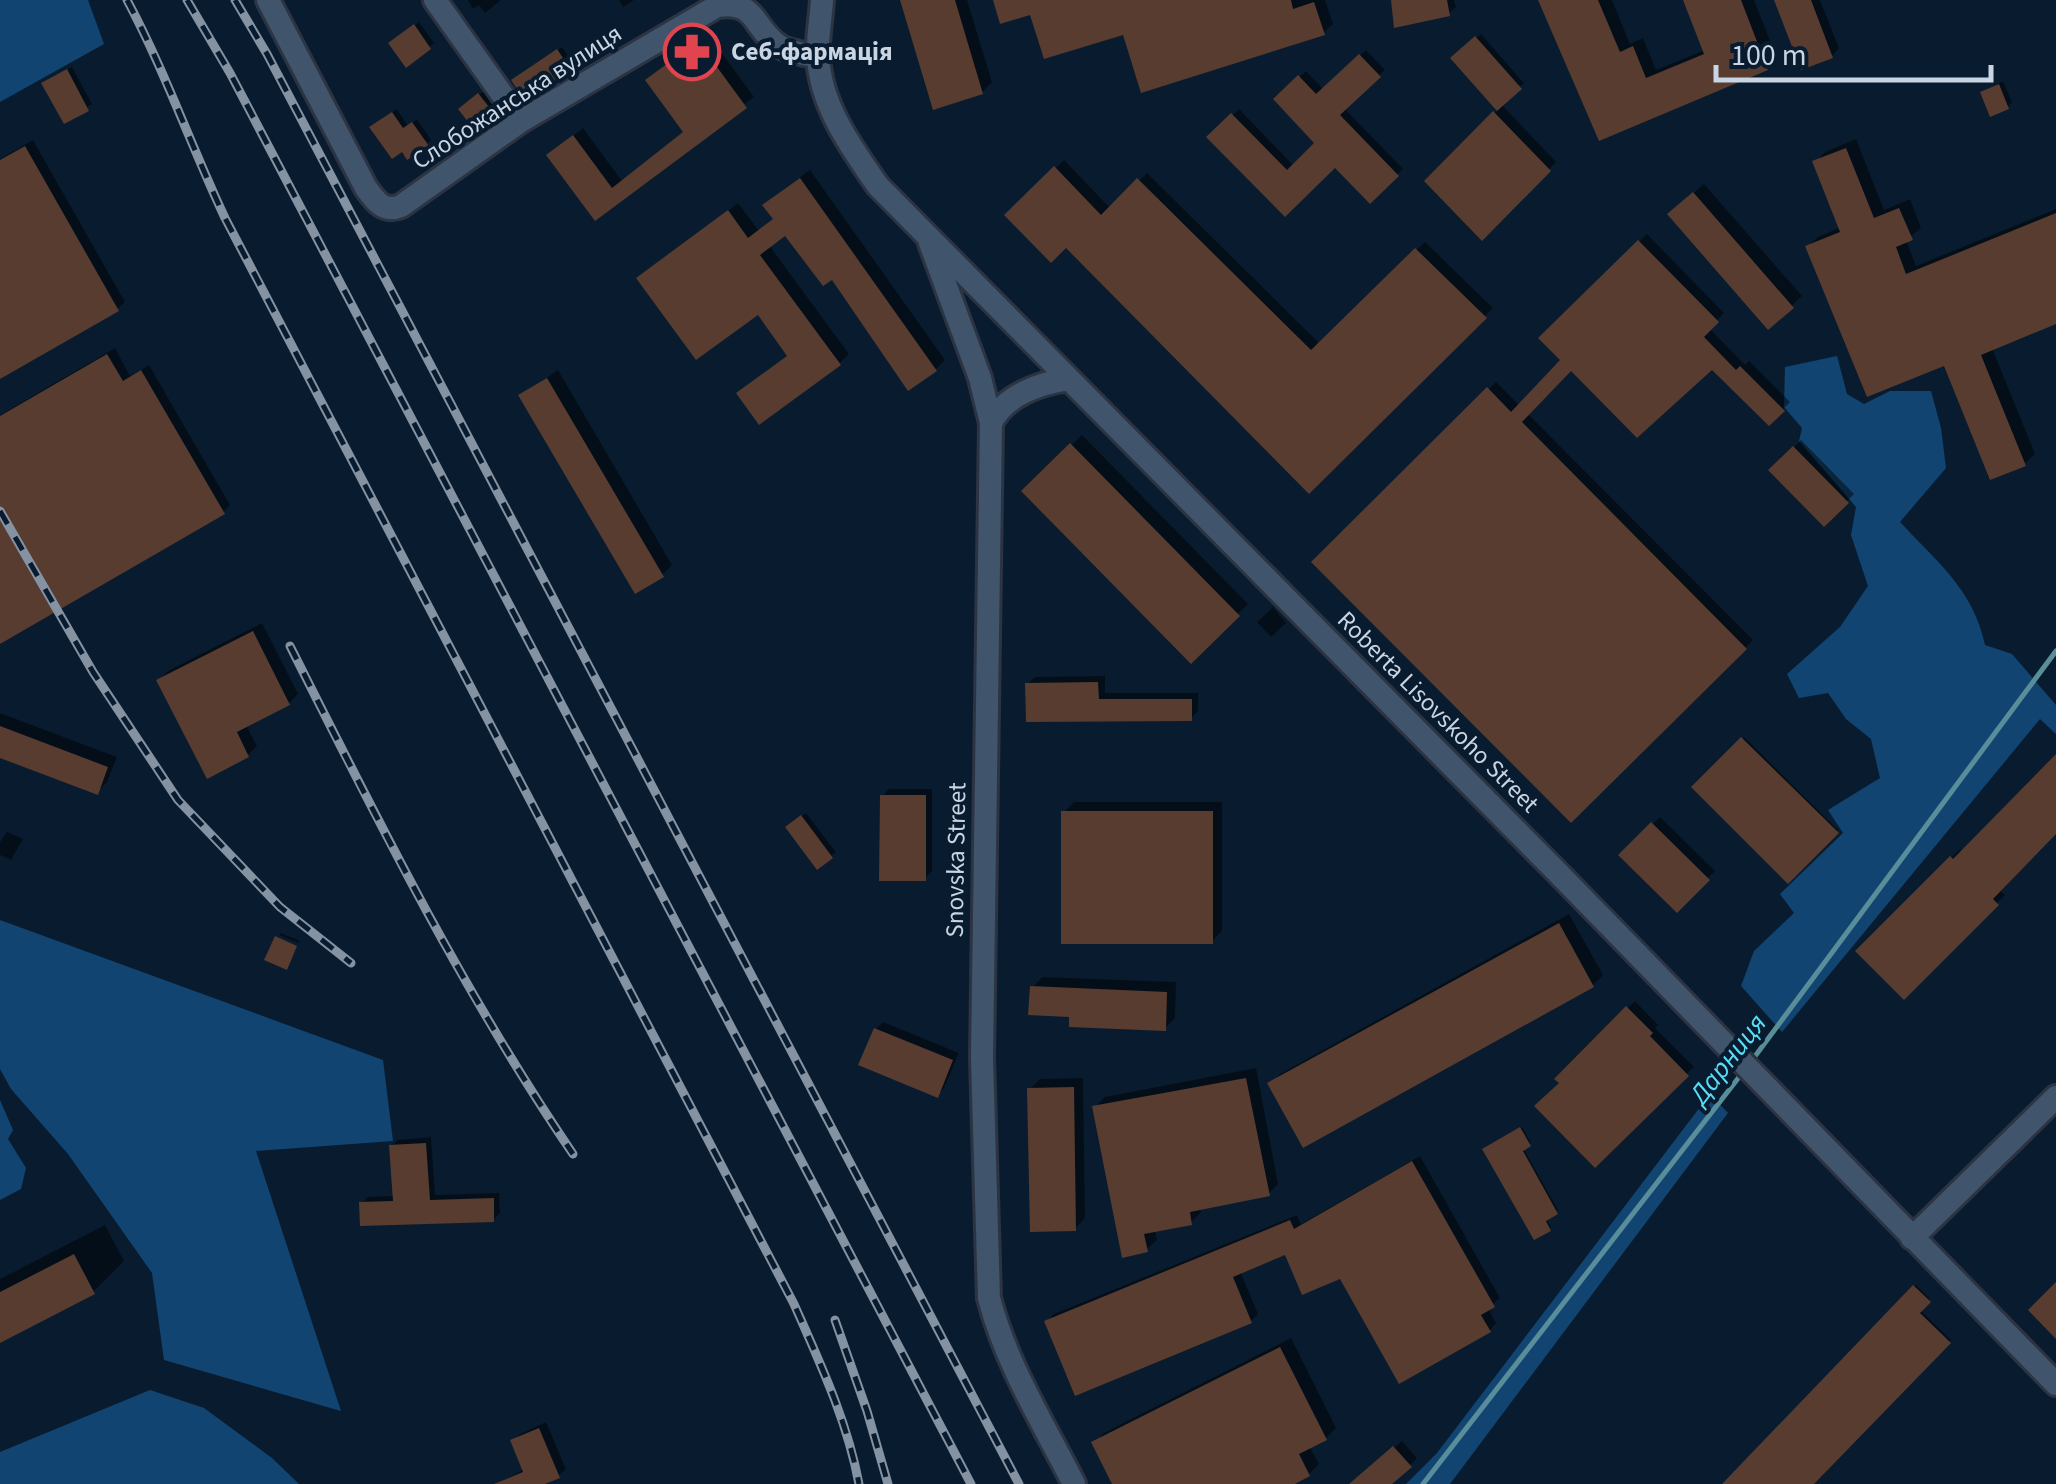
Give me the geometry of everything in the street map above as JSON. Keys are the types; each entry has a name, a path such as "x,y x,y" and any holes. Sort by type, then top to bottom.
{"street":[{"name":"Слобожанська вулиця","path":"268,0 366,188 377,204 388,209 402,206 522,120 697,7 732,3 750,11 775,43 790,51 818,56"},
{"path":"435,0 522,120"},
{"path":"818,56 822,0"},
{"name":"Roberta Lisovskoho Street","path":"818,56 832,110 847,142 878,186 2056,1384"},
{"name":"Snovska Street","path":"927,235 980,378 991,423 982,1040 989,1298 997,1331 1012,1365 1074,1484"},
{"path":"991,423 997,411 1016,398 1042,385 1069,380"},
{"path":"1912,1238 2056,1096"}],"shaded area":[{"path":"0,0 88,0 104,44 0,102"},
{"path":"1837,356 1847,394 1864,404 1890,391 1931,391 1946,468 1900,522 1963,592 1985,645 2012,654 2056,705 2056,734 2040,719 1782,1032 1741,986 1754,951 1794,913 1780,894 1843,833 1828,810 1880,778 1871,739 1846,719 1828,693 1799,698 1787,674 1840,627 1868,586 1851,535 1856,507 1799,441 1802,428 1784,407 1785,367"},
{"path":"0,920 383,1060 393,1141 256,1151 341,1411 164,1360 152,1273 68,1154 11,1089 0,1069"},
{"path":"1710,1094 1728,1113 1450,1484 1406,1484 1437,1453"},
{"path":"0,1100 13,1130 8,1139 26,1168 21,1189 0,1200"},
{"path":"150,1390 204,1408 272,1458 299,1484 0,1484 0,1452"}],"building":[{"path":"900,0 955,0 983,94 933,110"},
{"path":"993,0 1291,0 1293,9 1314,2 1325,35 1141,93 1123,35 1044,59 1030,15 1000,24"},
{"path":"1391,0 1447,0 1450,16 1394,28"},
{"path":"1538,0 1598,0 1620,52 1633,46 1646,78 1704,54 1683,0 1741,0 1768,70 1599,141"},
{"path":"1774,0 1811,0 1833,58 1801,70"},
{"path":"414,24 431,49 406,68 388,43"},
{"path":"1475,36 1522,89 1497,111 1450,58"},
{"path":"698,41 747,108 595,221 546,155 573,135 612,188 683,132 645,80"},
{"path":"557,49 571,70 524,100 511,80"},
{"path":"1359,54 1381,77 1340,115 1399,176 1370,204 1335,168 1285,217 1206,137 1231,113 1287,170 1314,143 1273,99 1298,75 1316,94"},
{"path":"67,69 89,111 64,124 41,83"},
{"path":"1999,84 2009,109 1990,117 1980,92"},
{"path":"478,93 496,116 476,132 458,109"},
{"path":"1493,111 1551,171 1482,241 1424,181"},
{"path":"392,112 403,128 412,122 429,146 407,160 402,152 392,159 369,127"},
{"path":"25,146 119,311 0,379 0,160"},
{"path":"1846,148 1874,218 1899,208 1913,240 1896,247 1906,274 2056,213 2056,324 1981,355 2026,466 1990,480 1944,366 1867,397 1805,246 1840,232 1812,161"},
{"path":"1054,166 1101,215 1137,178 1311,350 1415,248 1487,318 1309,494 1066,248 1051,263 1004,215"},
{"path":"800,178 937,371 908,391 832,280 823,286 785,236 760,255 841,365 759,425 736,393 787,356 758,315 696,360 636,278 728,210 748,238 773,219 762,205"},
{"path":"1693,192 1794,308 1768,330 1667,214"},
{"path":"1638,240 1719,322 1704,337 1785,411 1769,426 1712,370 1637,438 1571,371 1522,422 1747,649 1571,823 1311,562 1487,387 1511,412 1560,360 1538,338"},
{"path":"107,354 123,381 141,370 225,514 0,644 0,416"},
{"path":"547,378 664,577 635,594 518,395"},
{"path":"1070,443 1240,616 1191,664 1021,491"},
{"path":"1793,446 1849,503 1824,527 1768,470"},
{"path":"253,631 290,705 237,732 249,757 207,779 156,680"},
{"path":"1098,682 1099,699 1192,699 1192,721 1026,722 1025,683"},
{"path":"0,726 108,767 98,795 0,758"},
{"path":"1741,737 1839,833 1788,884 1691,787"},
{"path":"2056,754 2056,834 1993,899 1999,905 1904,1000 1855,951"},
{"path":"880,795 926,795 926,881 879,881"},
{"path":"1061,811 1213,811 1213,944 1061,944"},
{"path":"801,815 833,858 817,870 785,827"},
{"path":"1651,822 1710,880 1677,913 1618,855"},
{"path":"1559,923 1594,987 1303,1148 1267,1083"},
{"path":"275,936 297,946 287,970 264,960"},
{"path":"1030,986 1167,992 1166,1031 1069,1027 1069,1017 1028,1015"},
{"path":"1626,1006 1689,1076 1595,1168 1534,1106 1559,1083 1554,1079"},
{"path":"874,1028 953,1060 938,1098 858,1065"},
{"path":"1246,1078 1270,1196 1190,1212 1192,1225 1144,1234 1148,1252 1122,1258 1092,1106"},
{"path":"1074,1087 1076,1231 1030,1232 1027,1088"},
{"path":"1520,1127 1531,1146 1523,1151 1558,1214 1546,1221 1551,1231 1534,1240 1482,1149"},
{"path":"426,1143 430,1200 494,1198 494,1222 360,1226 359,1202 393,1201 389,1145"},
{"path":"1412,1161 1495,1307 1481,1315 1491,1332 1399,1384 1340,1279 1302,1295 1285,1255 1233,1277 1252,1323 1075,1396 1044,1321 1290,1220 1294,1229"},
{"path":"74,1254 95,1294 0,1343 0,1292"},
{"path":"2056,1282 2056,1339 2028,1310"},
{"path":"1913,1285 1931,1302 1920,1313 1951,1343 1814,1484 1722,1484"},
{"path":"1280,1347 1327,1440 1299,1454 1310,1476 1295,1484 1112,1484 1091,1442"},
{"path":"539,1428 560,1478 545,1484 494,1484 523,1472 510,1440"},
{"path":"1393,1446 1412,1467 1392,1484 1349,1484"}],"waterway":[{"name":"Дарниця","path":"1750,1063 2056,651"},
{"name":"Дарниця","path":"1423,1484 1743,1072"}],"railway":[{"path":"127,0 225,218 794,1304 840,1414 859,1484"},
{"path":"187,0 230,73 971,1484"},
{"path":"235,0 267,54 1019,1484"},
{"path":"0,511 93,672 178,800 280,907 351,963"},
{"path":"290,646 458,968 573,1154"},
{"path":"835,1320 888,1484"}],"place":[{"name":"Себ-фармація","path":"692,52"}]}
